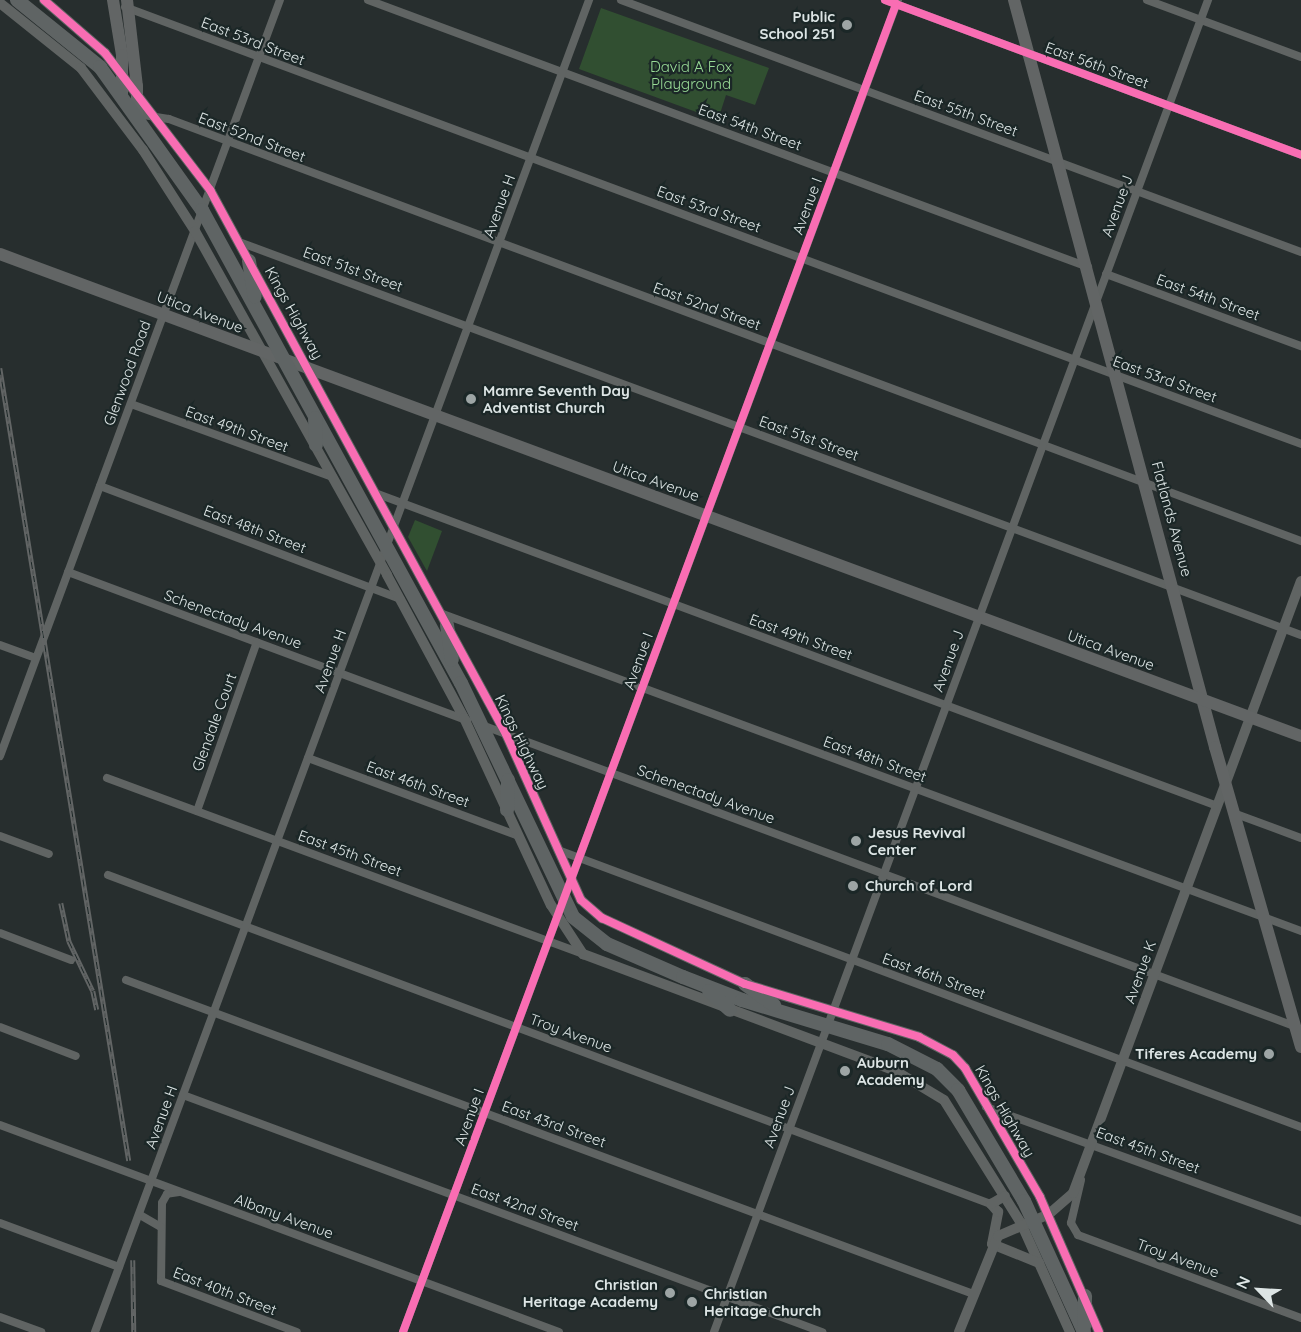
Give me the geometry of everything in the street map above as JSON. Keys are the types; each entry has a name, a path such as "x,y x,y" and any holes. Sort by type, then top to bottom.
{"main road":[{"name":"Kings Highway","path":"17,0 90,57 122,94 202,210 454,670 573,917 599,940 701,984 904,1050 948,1079 1028,1221 1084,1332"},
{"name":"Flatlands Avenue","path":"1014,0 1176,589 1226,783 1298,1028 1301,1047"},
{"path":"112,1 123,76 122,94"},
{"path":"127,4 137,94 136,114"},
{"name":"Utica Avenue","path":"0,254 1301,736"},
{"path":"249,261 257,308"},
{"path":"314,412 316,445"},
{"path":"443,619 454,670"},
{"path":"507,810 508,778"},
{"path":"701,984 730,1010"},
{"path":"745,984 783,1012"},
{"path":"1084,1296 1084,1332"}],"street":[{"name":"Kings Highway","path":"44,0 91,40 123,76 210,190 309,368 506,734 581,900 602,918 745,984 937,1045 965,1068 985,1107 1049,1214 1099,1332"},
{"name":"Glenwood Road","path":"0,756 3,739 68,573 280,0"},
{"name":"East 54th Street","path":"368,0 1088,267"},
{"name":"Avenue H","path":"95,1332 153,1181 589,0"},
{"name":"East 55th Street","path":"621,0 1301,252"},
{"name":"East 56th Street","path":"885,0 897,2 1029,54 1301,154"},
{"path":"1147,0 1301,57"},
{"name":"Avenue J","path":"714,1332 1208,0"},
{"name":"East 53rd Street","path":"112,1 127,4 259,57 1301,444"},
{"name":"Avenue I","path":"403,1332 897,2"},
{"path":"0,3 81,69 143,150 195,231 381,563 464,718 557,917 583,954"},
{"name":"East 52nd Street","path":"136,114 154,116 228,143 1301,541"},
{"name":"East 51st Street","path":"239,242 1301,635"},
{"name":"East 54th Street","path":"1106,274 1301,346"},
{"name":"East 49th Street","path":"130,404 334,478"},
{"name":"East 48th Street","path":"100,486 400,599"},
{"name":"East 49th Street","path":"375,493 1217,806"},
{"name":"Schenectady Avenue","path":"68,573 1298,1028"},
{"name":"Avenue K","path":"992,1244 998,1236 1028,1221 1049,1214 1072,1194 1301,581"},
{"name":"East 48th Street","path":"443,619 643,687 1301,931"},
{"name":"Glendale Court","path":"197,811 257,642"},
{"path":"0,645 36,658"},
{"name":"East 46th Street","path":"308,758 519,836"},
{"name":"East 45th Street","path":"107,778 583,954"},
{"path":"1236,814 1301,838"},
{"path":"0,836 49,854"},
{"name":"East 46th Street","path":"558,850 1301,1126"},
{"name":"Troy Avenue","path":"108,875 991,1204"},
{"path":"0,933 71,960"},
{"name":"Kings Highway","path":"583,954 903,1074 944,1100 1005,1196 1028,1221 1039,1263 1070,1332"},
{"name":"East 43rd Street","path":"126,980 973,1294"},
{"path":"0,1027 76,1056"},
{"name":"East 42nd Street","path":"183,1095 822,1332"},
{"name":"East 45th Street","path":"985,1107 1092,1143 1301,1221"},
{"name":"Albany Avenue","path":"0,1125 559,1332"},
{"name":"Troy Avenue","path":"1081,1172 1071,1224 1078,1235 1301,1318"},
{"name":"East 40th Street","path":"181,1192 163,1198 161,1281 297,1332"},
{"path":"959,1332 992,1244 998,1212 991,1204 1005,1196"},
{"path":"140,1215 161,1227"},
{"path":"0,1223 119,1267"},
{"path":"992,1244 1039,1263"},
{"path":"0,1317 42,1332"}],"green space":[{"name":"David A Fox Playground","path":"601,8 769,68 755,105 726,95 718,120 579,69"},
{"path":"415,520 442,531 427,571 408,537"}],"railway":[{"path":"0,368 129,1161"},
{"path":"61,903 69,941 93,991 97,1010"},
{"path":"133,1260 134,1332"}],"cycle path":[{"path":"44,0 105,53 210,190 506,734 581,900 602,918 745,984 919,1037 953,1055 965,1068 1040,1197 1099,1332"},
{"path":"885,0 1301,155"},
{"path":"403,1332 896,4"}],"place":[{"name":"Public School 251","path":"847,25"},
{"name":"Mamre Seventh Day Adventist Church","path":"471,399"},
{"name":"Jesus Revival Center","path":"856,841"},
{"name":"Church of Lord","path":"853,886"},
{"name":"Tiferes Academy","path":"1269,1054"},
{"name":"Auburn Academy","path":"845,1071"},
{"name":"Christian Heritage Academy","path":"670,1293"},
{"name":"Christian Heritage Church","path":"692,1302"}]}
